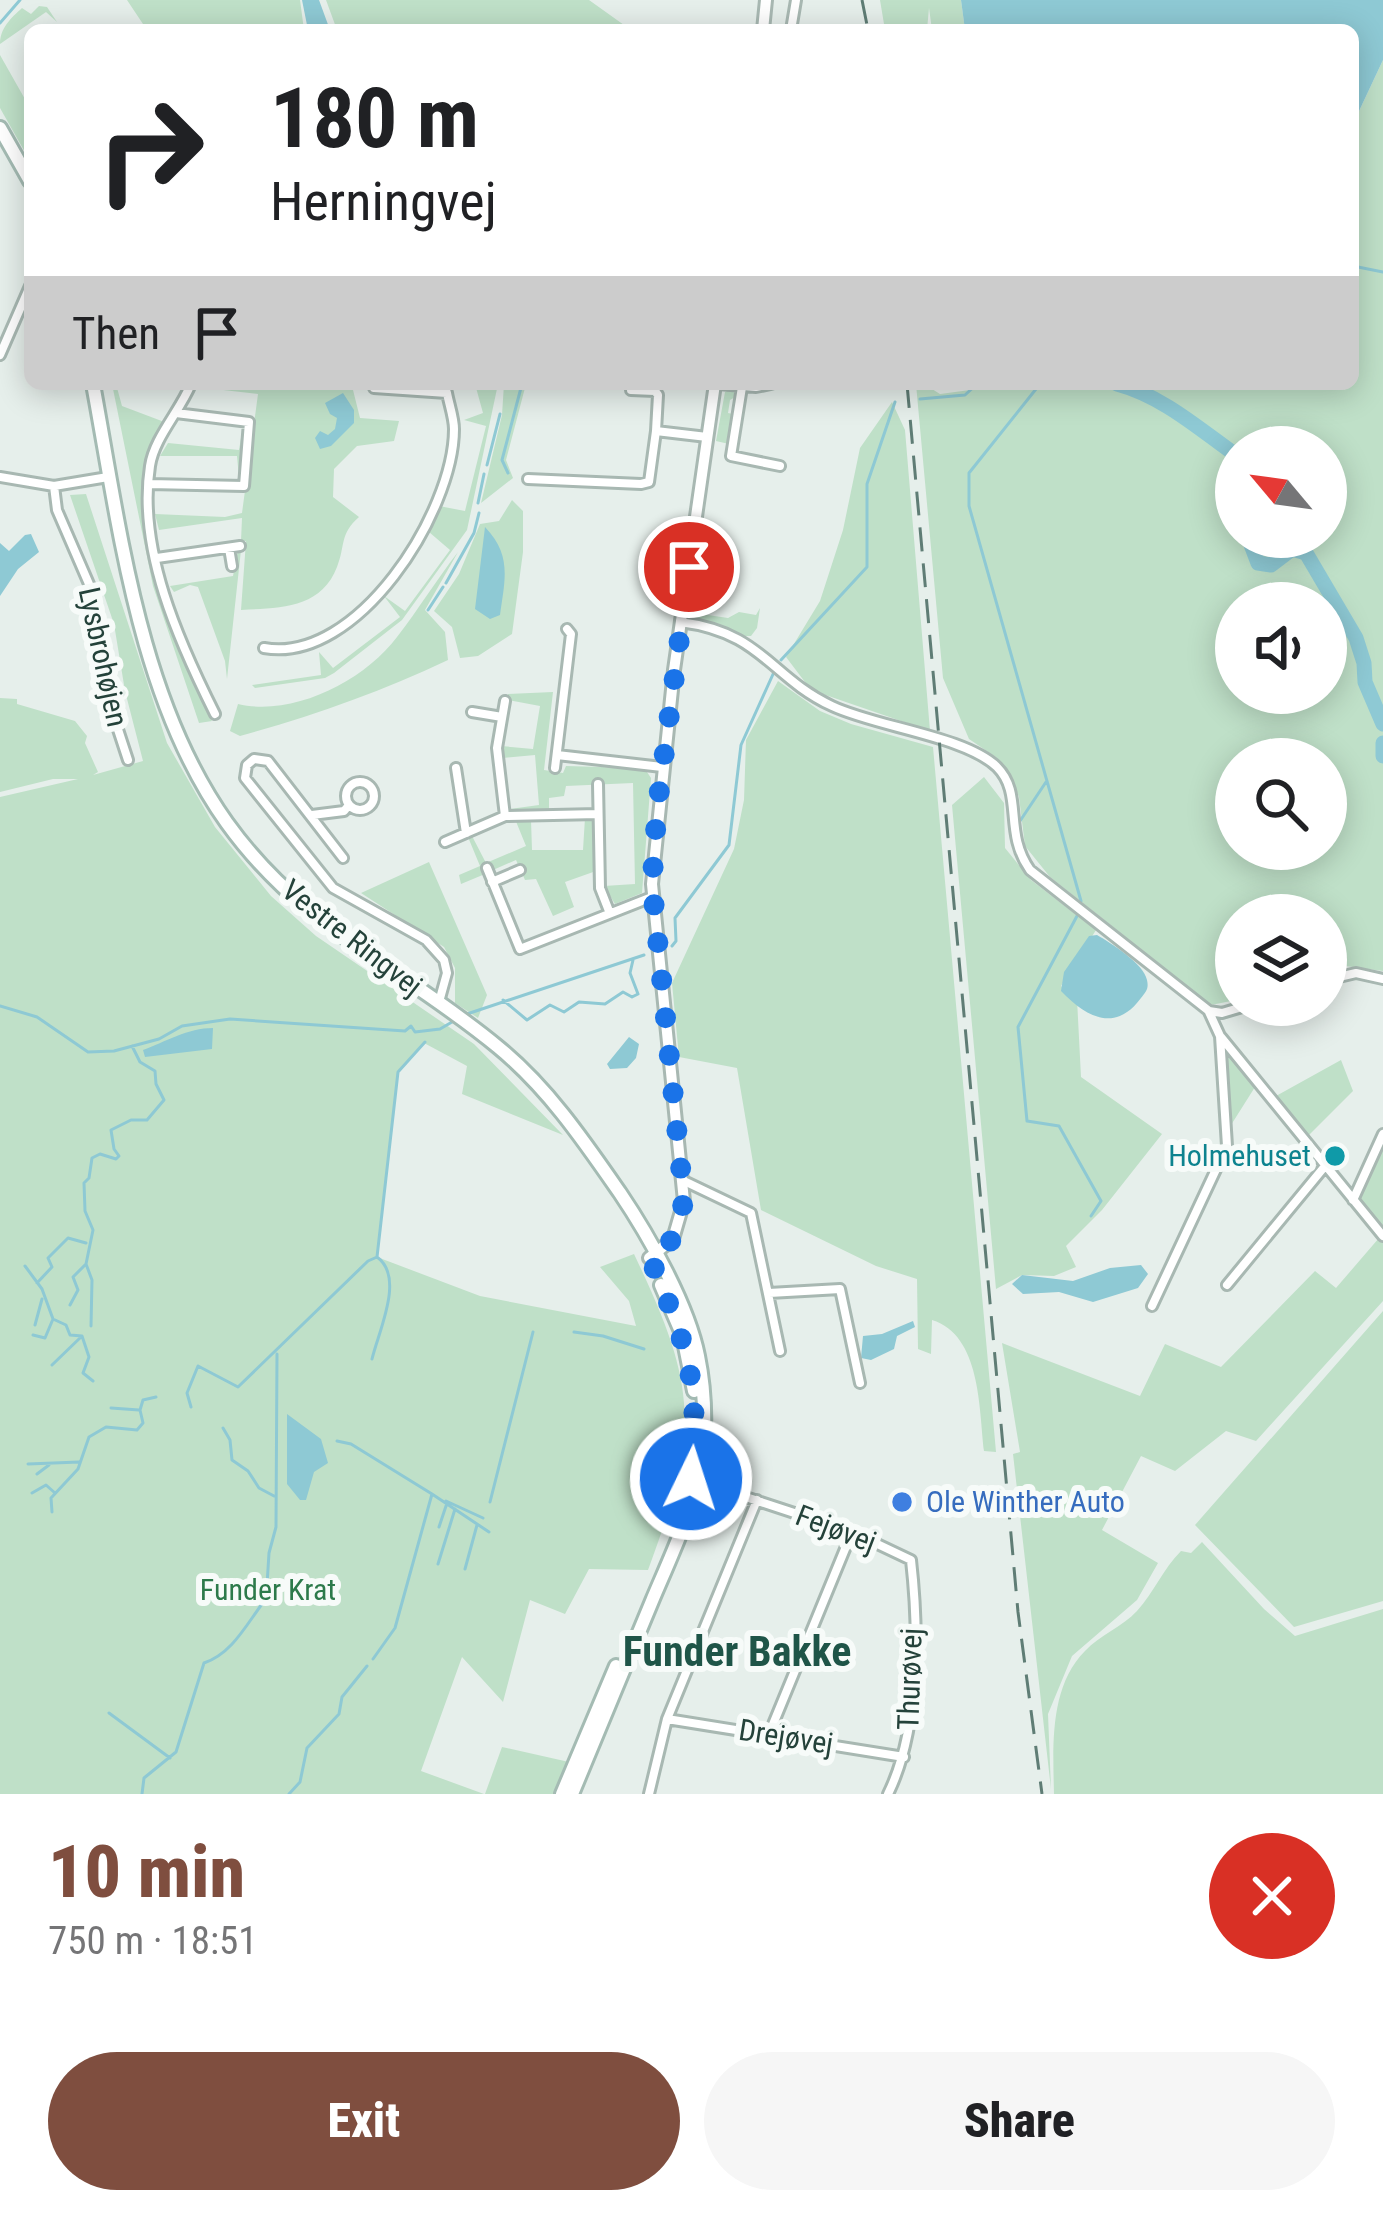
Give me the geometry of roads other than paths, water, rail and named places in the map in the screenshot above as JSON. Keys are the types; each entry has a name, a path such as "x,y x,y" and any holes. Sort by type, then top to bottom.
{"main road":[{"path":"0,128 24,169"},
{"name":"Vestre Ringvej","path":"94,390 160,694 206,790 266,872 330,930 500,1048 536,1082 605,1171 653,1256"},
{"path":"572,1794 675,1545 694,1480 694,1383 683,1336 653,1256"},
{"path":"562,1794 694,1480"}],"street":[{"path":"0,355 24,300"},
{"path":"188,390 150,462 148,511 185,653 214,699 215,714"},
{"path":"264,648 295,650 319,639 379,594 401,569 420,539 445,477 454,430 445,390"},
{"path":"528,479 641,484 653,473 658,395 631,390"},
{"path":"653,1256 677,1231 684,1201 652,897 662,766 715,390"},
{"path":"741,390 730,456 780,466"},
{"path":"149,484 244,485 249,422 176,413"},
{"path":"656,431 707,437"},
{"path":"0,477 54,486 110,477"},
{"name":"Lysbrohøjen","path":"54,486 58,510 89,584 104,647 109,699 128,760"},
{"path":"157,558 240,546"},
{"path":"229,548 232,566"},
{"path":"680,622 754,645 814,696 836,708 988,760 1009,784 1014,840 1030,870 1209,1011 1220,1036 1383,1236"},
{"path":"555,768 571,634 567,629"},
{"path":"505,701 497,748 506,816"},
{"path":"472,712 502,717"},
{"path":"557,755 662,766"},
{"path":"343,858 268,761 254,759 247,765 245,778 333,888 436,950 447,973 438,1004"},
{"path":"456,768 466,833"},
{"path":"598,784 600,888 609,911"},
{"path":"310,815 344,811 349,805"},
{"path":"446,842 506,816 598,814"},
{"path":"487,868 520,949 652,897"},
{"path":"492,882 520,870"},
{"path":"1347,975 1383,979"},
{"path":"1209,1011 1215,1012"},
{"path":"1152,1306 1227,1146 1220,1036"},
{"path":"1353,1200 1383,1134"},
{"path":"1226,1285 1325,1166"},
{"path":"682,1180 751,1214 780,1351"},
{"path":"769,1293 841,1288 860,1383"},
{"name":"Fejøvej","path":"694,1480 852,1532 911,1559"},
{"path":"649,1794 667,1719 758,1500"},
{"path":"769,1734 852,1532"},
{"name":"Thurøvej","path":"888,1794 904,1757 913,1706 911,1559"},
{"name":"Drejøvej","path":"667,1719 904,1757"}],"water":[{"path":"302,0 319,0 328,24 307,24"},
{"path":"961,0 1383,0 1383,60 1359,111 1359,24 964,24"},
{"path":"343,393 354,410 354,423 331,446 320,449 315,438 320,431 328,435 335,429 337,418 325,403"},
{"path":"485,527 494,537 504,568 500,615 490,619 475,609"},
{"path":"31,534 39,552 18,569 0,596 0,543 9,551"},
{"path":"1097,935 1134,961 1147,980 1146,992 1131,1009 1112,1018 1081,1009 1061,991 1064,972 1089,936"},
{"path":"213,1028 212,1049 145,1057 143,1050"},
{"path":"629,1037 639,1044 636,1058 627,1068 610,1069 607,1064"},
{"path":"1141,1265 1148,1274 1138,1288 1093,1302 1059,1292 1023,1294 1012,1284 1022,1275 1073,1281 1110,1268"},
{"path":"913,1321 915,1327 897,1336 894,1349 871,1360 861,1358 863,1336"},
{"path":"287,1414 321,1439 328,1463 314,1472 306,1500 300,1500 287,1484"}],"waterway":[{"path":"0,23 20,0"},
{"path":"1359,267 1383,272"},
{"path":"508,473 502,460 520,390"},
{"path":"920,399 965,395 970,390"},
{"path":"1035,390 969,473 969,506 1081,901"},
{"path":"1135,390 1215,440"},
{"path":"781,660 867,567 867,484 895,402"},
{"path":"487,465 500,414"},
{"path":"478,503 484,474"},
{"path":"446,583 474,533 479,513"},
{"path":"1256,558 1258,563 1271,565 1280,558"},
{"path":"1309,558 1356,638 1365,682 1383,724"},
{"path":"428,610 443,587"},
{"path":"672,946 675,918 729,845 741,745 774,672"},
{"path":"1383,743 1383,756"},
{"path":"1020,821 1046,782"},
{"path":"1077,916 1018,1027 1027,1121 1059,1126 1101,1201 1091,1216"},
{"path":"467,1014 644,955"},
{"path":"503,1000 527,1020 550,1005 564,1012 579,1002 605,1004 623,992 632,997 638,994 630,973 633,960"},
{"path":"0,1006 37,1017 88,1052 114,1051 159,1039 182,1026 230,1019 405,1031 411,1026 415,1032 440,1029 452,1022"},
{"path":"191,1407 187,1393 198,1366 238,1387 377,1257 398,1072 425,1042"},
{"path":"91,1326 92,1280 86,1264 93,1230 85,1211 84,1183 92,1158 100,1154 116,1159 111,1130 131,1120 147,1120 164,1100 155,1071 140,1062 132,1046"},
{"path":"37,1283 52,1267 48,1258 68,1238 86,1243"},
{"path":"372,1359 390,1290 385,1266 377,1257"},
{"path":"70,1305 78,1290 73,1277 86,1264"},
{"path":"25,1266 42,1289 53,1319 66,1325 70,1335 82,1336 89,1357 83,1373 93,1381"},
{"path":"35,1325 42,1299"},
{"path":"33,1335 45,1338 53,1319"},
{"path":"490,1502 533,1332"},
{"path":"574,1332 644,1349"},
{"path":"52,1365 81,1337"},
{"path":"267,1585 276,1527 277,1354"},
{"path":"52,1512 51,1498 78,1469 89,1437 106,1427 137,1430 143,1423 143,1400 156,1397"},
{"path":"111,1408 139,1410"},
{"path":"223,1428 232,1460 248,1471 259,1488 274,1496"},
{"path":"337,1441 351,1444 432,1494"},
{"path":"28,1464 79,1462"},
{"path":"37,1474 49,1465"},
{"path":"32,1493 46,1485 55,1493"},
{"path":"373,1659 395,1628 432,1494 489,1532"},
{"path":"446,1501 483,1518"},
{"path":"439,1527 446,1506"},
{"path":"438,1564 455,1509"},
{"path":"465,1569 477,1525"},
{"path":"142,1794 144,1778 176,1752 204,1663 230,1646 262,1604"},
{"path":"289,1794 300,1782 307,1748 339,1714 342,1697 367,1666"},
{"path":"109,1713 170,1758"}],"railway":[{"path":"862,0 867,24"},
{"path":"908,390 1018,1612 1042,1794"}],"place":[{"name":"Holmehuset","path":"1335,1156"},
{"name":"Ole Winther Auto","path":"902,1502"}],"district":[{"name":"Funder Bakke","path":"737,1651"}],"park label":[{"name":"Funder Krat","path":"268,1590"}]}
